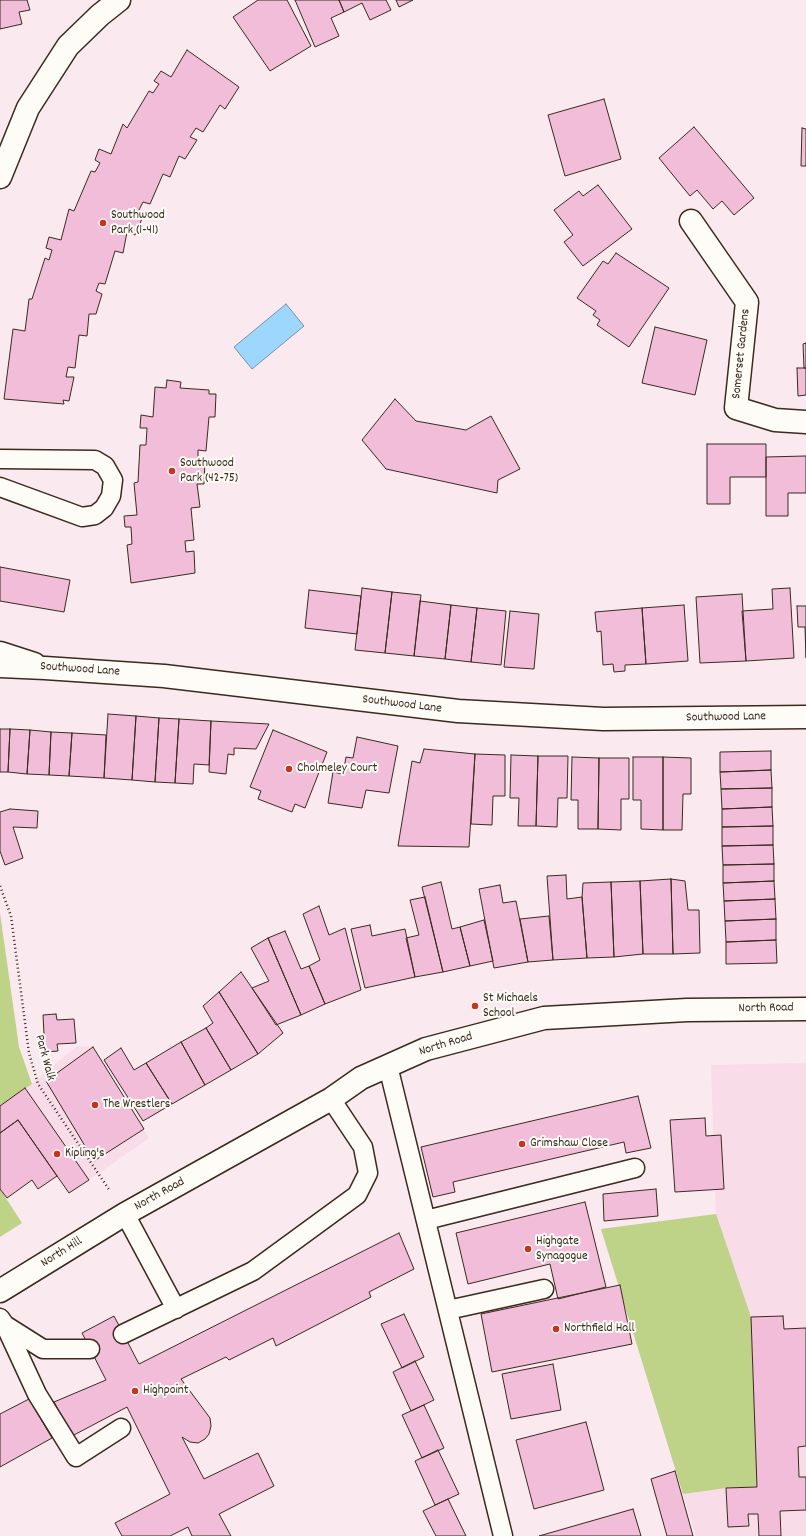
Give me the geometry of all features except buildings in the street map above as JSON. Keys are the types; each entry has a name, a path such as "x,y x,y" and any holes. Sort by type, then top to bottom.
{"main road":[{"path":"0,177 28,108 68,46 100,15 119,0"},
{"name":"Somerset Gardens","path":"691,221 747,302 736,408 775,420 806,422"},
{"path":"0,653 45,668"},
{"name":"Southwood Lane","path":"0,666 164,676 466,712 603,719 806,717"},
{"name":"North Road","path":"125,1214 331,1099 361,1078 426,1048 544,1018 687,1010 806,1009"},
{"name":"North Hill","path":"0,1291 125,1214"}],"lane":[{"path":"0,459 95,460 105,466 113,480 111,496 104,508 95,515 82,517 0,487"},
{"path":"388,1066 503,1536"},
{"path":"123,1334 253,1271 357,1195 368,1173 363,1147 331,1099"},
{"path":"426,1220 635,1168"},
{"path":"125,1214 176,1309"},
{"path":"448,1310 544,1289"},
{"path":"3,1321 43,1348 90,1349"},
{"path":"3,1321 37,1394 76,1456 121,1428"}],"path":[{"name":"Park Walk","path":"0,886 11,916 29,1053 38,1084 125,1214"}],"shaded area":[{"path":"77,1046 93,1047 149,1138 89,1180 18,1120 0,1133 0,1106 32,1084"},
{"path":"806,1063 806,1536 696,1536 601,1229 716,1214 711,1065"}],"green space":[{"path":"0,913 19,1047 32,1084 0,1106"},
{"path":"0,1189 22,1223 0,1237"},
{"path":"716,1214 751,1317 757,1487 726,1488 683,1494 601,1229"}],"water":[{"path":"286,304 304,326 252,369 234,347"}],"place":[{"name":"Southwood Park (1-41)","path":"103,223"},
{"name":"Southwood Park (42-75)","path":"172,471"},
{"name":"Cholmeley Court","path":"289,769"},
{"name":"St Michaels School","path":"475,1006"},
{"name":"The Wrestlers","path":"95,1105"},
{"name":"Grimshaw Close","path":"522,1144"},
{"name":"Kipling's","path":"57,1154"},
{"name":"Highgate Synagogue","path":"528,1249"},
{"name":"Northfield Hall","path":"556,1329"},
{"name":"Highpoint","path":"135,1391"}]}
